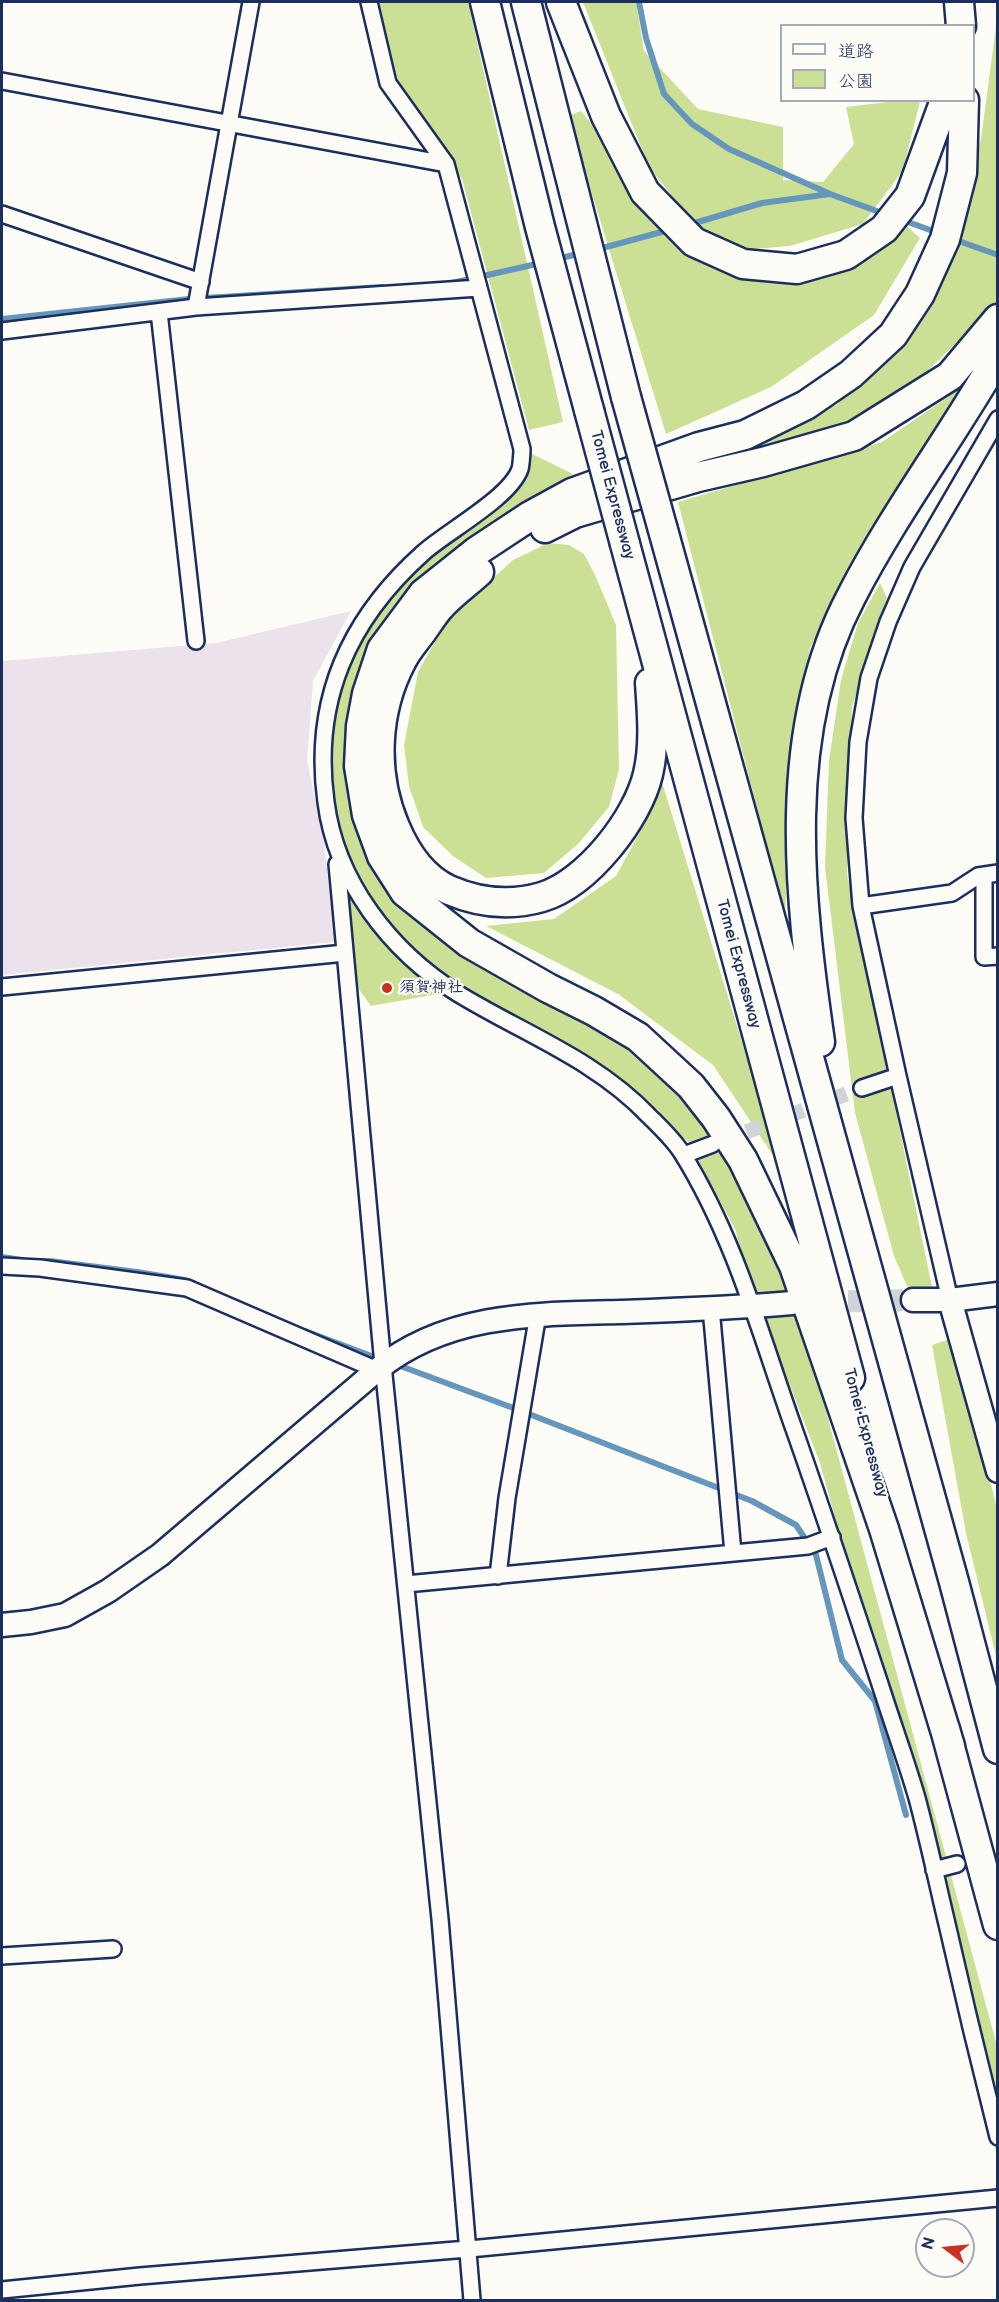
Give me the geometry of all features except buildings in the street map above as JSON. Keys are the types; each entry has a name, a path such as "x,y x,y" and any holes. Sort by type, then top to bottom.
{"highway":[{"name":"Tomei Expressway","path":"485,2 540,227 998,1924"},
{"path":"526,2 626,397 836,1153 998,1749"},
{"path":"561,2 606,116 645,192 694,242 743,264 797,269 846,255 884,229 910,196 944,102"},
{"path":"959,2 961,24"},
{"path":"950,1746 884,1529 794,1266 743,1161 716,1118 691,1086 638,1037 469,943 405,892 382,856 367,815 359,766 361,726 367,694 382,649 423,594 477,551 530,516 572,494 699,447 745,435 806,405 851,374 893,335 920,294 945,239 962,172 964,102"},
{"path":"642,607 652,721 648,773 632,817 602,855 571,882 544,896 513,902 484,902 448,890 423,874 403,846 388,810 380,764 380,726 385,701 402,659 438,608 484,568 535,533 574,513 698,477 763,462 855,436 950,376 998,319"},
{"path":"836,1153 807,945 802,807 806,738 823,663 850,598 998,356"}],"street":[{"path":"196,308 251,2"},
{"path":"369,2 388,82 446,164 522,450 520,468 514,480 495,499 425,551 389,586 359,626 338,670 325,725 324,764 326,805 337,845 347,876 362,902 385,930 421,965 454,991 557,1047 605,1077 639,1106 679,1147 707,1196 738,1266 832,1537 916,1797 998,2137"},
{"path":"2,81 446,164"},
{"path":"2,214 201,282"},
{"path":"2,330 196,308 479,288"},
{"path":"159,312 196,640"},
{"path":"998,418 912,567 888,622 869,678 858,742 854,818 861,906 898,1076 950,1300 998,1471"},
{"path":"337,845 380,1367 406,1584 440,1919 472,2301"},
{"path":"861,906 952,892 978,876 991,874 984,957 998,956"},
{"path":"2,987 345,953"},
{"path":"862,1088 898,1076"},
{"path":"684,1155 713,1144"},
{"path":"2,1266 40,1268 187,1288 380,1367"},
{"path":"913,1300 950,1300 998,1294"},
{"path":"2,1624 31,1622 65,1614 108,1591 160,1555 380,1367 410,1347 466,1325 520,1315 751,1307 792,1303"},
{"path":"711,1308 733,1553"},
{"path":"498,1576 507,1498 538,1314"},
{"path":"406,1584 808,1546 832,1537"},
{"path":"934,1870 957,1864"},
{"path":"2,1956 114,1949"},
{"path":"2,2290 467,2249 998,2198"}],"shaded area":[{"path":"351,611 313,681 307,760 324,842 335,942 2,975 2,661 216,643"}],"green space":[{"path":"373,2 468,2 563,422 529,430 462,179 388,83"},
{"path":"583,2 636,2 644,51 698,109 783,127 783,180 823,182 854,144 846,107 888,102 920,102 903,170 863,224 790,246 716,252 649,167"},
{"path":"997,19 997,303 909,389 835,430 664,472 837,405 934,298 981,139"},
{"path":"581,111 655,202 716,259 797,269 895,216 920,238 874,315 771,387 666,434 568,116"},
{"path":"964,386 871,534 810,648 796,731 790,801 785,917 678,502 882,442"},
{"path":"522,449 573,474 481,535 360,677 347,792 391,881 651,1047 714,1120 804,1297 751,1307 736,1231 689,1142 587,1065 455,991 371,1006 347,973 326,805 334,686 373,608 520,468"},
{"path":"548,543 569,545 584,554 616,625 619,769 609,807 578,844 544,873 486,878 453,856 423,827 409,786 404,745 418,672 447,620 513,560"},
{"path":"880,583 887,598 852,707 847,874 932,1287 913,1300 894,1256 855,1113 825,867 829,761 841,680 858,623"},
{"path":"658,769 780,1166 713,1065 618,994 486,926 554,919 616,876 641,830 654,791"},
{"path":"798,1307 997,2046 997,2156 941,1901 820,1463 762,1313"},
{"path":"953,1338 997,1508 997,1660 966,1533 932,1345"}],"waterway":[{"path":"639,2 646,38 664,94 692,124 729,149 830,194 885,214"},
{"path":"688,225 762,203 830,194"},
{"path":"900,219 938,233"},
{"path":"595,250 669,230"},
{"path":"953,239 998,255"},
{"path":"557,259 582,253"},
{"path":"452,283 541,263"},
{"path":"2,319 189,299 382,287"},
{"path":"2,1257 22,1260"},
{"path":"38,1261 137,1272 194,1283"},
{"path":"305,1331 382,1360"},
{"path":"395,1364 752,1501 796,1525 816,1555 842,1660 875,1701 906,1815"}],"tunnel":[{"path":"725,1140 862,1088"},
{"path":"815,1302 913,1300"},
{"path":"957,1864 998,1860"}],"place":[{"name":"須賀神社","path":"387,988"}]}
